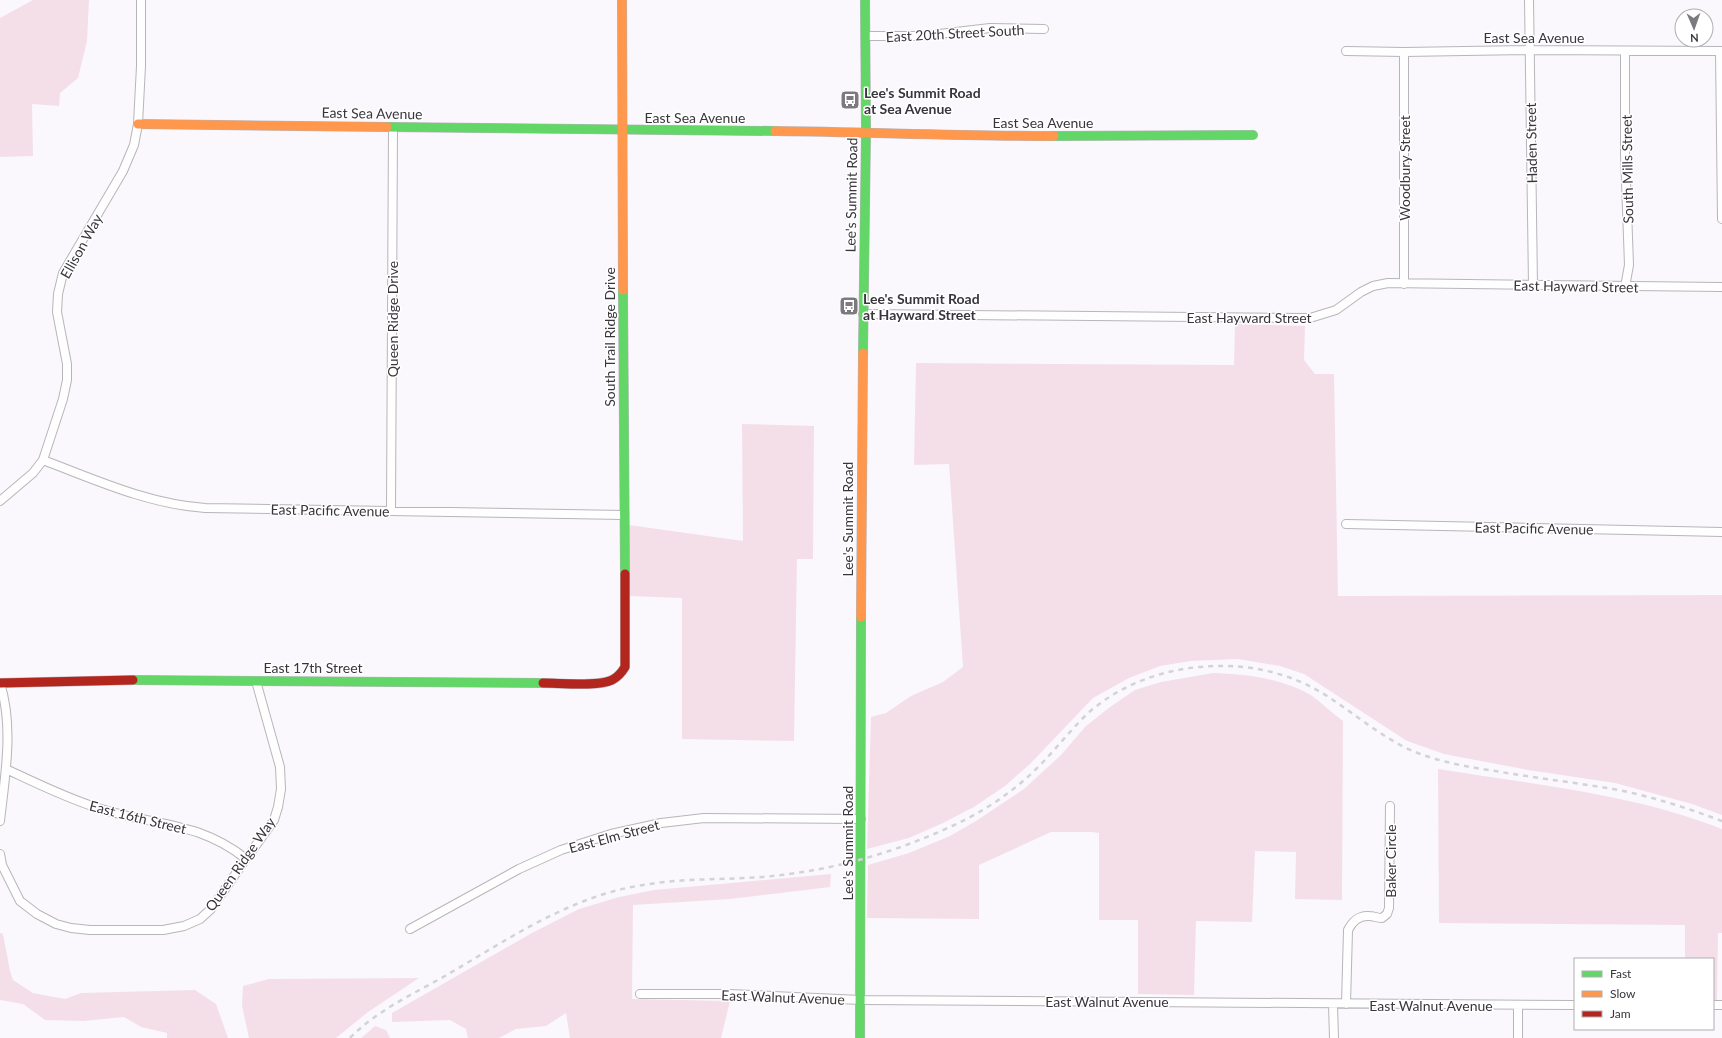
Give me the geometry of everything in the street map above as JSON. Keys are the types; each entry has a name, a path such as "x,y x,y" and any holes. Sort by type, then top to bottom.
{"street":[{"name":"Ellison Way","path":"0,502 33,473 43,460 63,399 67,380 67,364 57,312 58,294 63,273 123,171 134,145 138,124 141,66 141,0"},
{"name":"South Trail Ridge Drive","path":"622,0 625,667 622,672"},
{"name":"Lee's Summit Road","path":"860,1038 861,481 866,132 865,0"},
{"name":"Haden Street","path":"1529,0 1532,286"},
{"name":"East 20th Street South","path":"866,36 922,36 990,28 1044,29"},
{"name":"East Sea Avenue","path":"1346,52 1530,50 1721,51"},
{"name":"South Mills Street","path":"1625,51 1625,154 1629,265 1625,287"},
{"path":"1721,51 1722,219"},
{"name":"Woodbury Street","path":"1404,52 1404,284"},
{"name":"East Sea Avenue","path":"138,124 866,132 971,136 1253,135"},
{"name":"Queen Ridge Drive","path":"391,511 393,127"},
{"name":"East Hayward Street","path":"864,314 1310,318 1336,310 1361,292 1373,286 1388,283 1532,286 1722,287"},
{"name":"East Pacific Avenue","path":"43,460 144,498 180,506 205,508 624,515"},
{"name":"East Pacific Avenue","path":"1346,524 1722,532"},
{"name":"East 17th Street","path":"0,683 96,680 604,683 614,680 622,672"},
{"name":"Queen Ridge Way","path":"0,854 2,865 20,901 37,914 56,924 71,928 90,930 162,930 184,926 200,918 211,909 274,820 278,807 281,789 280,766 256,681"},
{"path":"0,683 7,725 6,769 0,821"},
{"name":"East 16th Street","path":"6,769 71,798 99,808 135,818 201,832 231,847 246,859"},
{"name":"Baker Circle","path":"1346,1004 1348,930 1351,924 1359,917 1369,916 1382,918 1387,914 1389,908 1390,806"},
{"name":"East Elm Street","path":"410,929 519,869 561,850 611,834 661,823 704,818 861,819"},
{"name":"East Walnut Avenue","path":"640,994 729,994 861,1000 1574,1005"},
{"path":"1333,1004 1334,1038"},
{"path":"1518,1005 1518,1038"}],"shaded area":[{"path":"33,0 89,0 87,41 78,78 60,93 59,106 32,104 33,156 0,157 0,18"},
{"path":"1235,324 1305,326 1304,360 1315,374 1334,374 1338,596 1722,595 1722,815 1692,804 1615,783 1528,770 1444,754 1407,741 1304,674 1280,666 1238,659 1191,661 1160,666 1129,678 1093,698 1030,764 1005,786 974,807 909,838 867,849 871,717 886,713 911,696 943,682 963,667 949,464 914,465 916,363 1234,365"},
{"path":"742,424 814,426 813,559 797,559 794,741 682,739 682,598 630,596 629,525 743,541"},
{"path":"1213,673 1238,674 1287,684 1309,694 1343,721 1342,900 1295,899 1296,852 1255,851 1252,922 1196,921 1194,995 1138,994 1138,920 1099,920 1099,833 1051,832 979,865 979,919 867,918 868,865 909,853 950,836 976,821 1024,789 1061,755 1086,726 1135,690 1161,682"},
{"path":"1438,769 1546,785 1618,799 1654,807 1722,829 1722,933 1718,933 1717,1001 1714,1001 1714,958 1685,958 1685,925 1439,923"},
{"path":"831,874 830,887 730,899 633,905 632,999 730,1001 721,1038 570,1038 566,1013 546,1026 516,1029 499,1038 468,1038 466,1029 450,1020 392,1022 392,1013 532,933 579,909 619,897 654,890"},
{"path":"0,933 3,934 13,980 33,993 65,999 81,993 195,990 216,1004 228,1038 167,1038 167,1033 141,1027 124,1017 84,1021 45,1020 23,1004 0,1000"},
{"path":"419,978 368,1012 336,1038 249,1038 242,1006 243,986 269,979"},
{"path":"375,1026 386,1030 390,1038 361,1038"}],"railway":[{"path":"350,1038 371,1019 395,1004 540,921 590,899 643,885 688,880 763,877 836,866 883,853 952,826 984,809 1015,788 1040,765 1085,716 1113,694 1146,679 1198,667 1242,667 1268,671 1293,679 1317,690 1394,742 1429,757 1477,768 1641,795 1722,821"}],"traffic: fast":[{"path":"863,353 866,132 865,0"},
{"path":"387,127 775,131"},
{"path":"1054,136 1253,135"},
{"path":"623,290 625,574"},
{"path":"860,1038 861,617"},
{"path":"133,680 543,683"}],"traffic: slow":[{"path":"622,0 623,290"},
{"path":"138,124 387,127"},
{"path":"775,131 1054,136"},
{"path":"861,617 863,353"}],"traffic: jam":[{"path":"543,683 579,684 606,682 612,680 623,671 625,667 625,574"},
{"path":"0,683 133,680"}],"place":[{"name":"Lee's Summit Road at Sea Avenue","path":"850,100"},
{"name":"Lee's Summit Road at Hayward Street","path":"849,306"}]}
